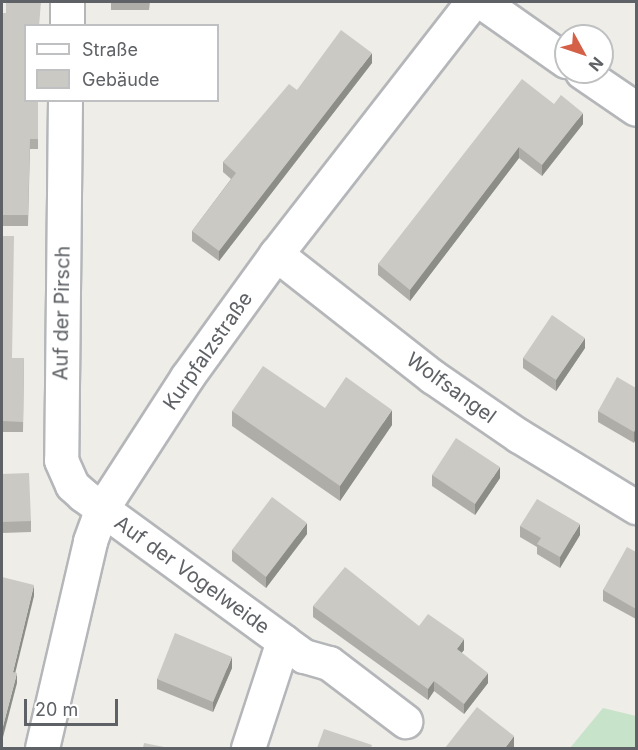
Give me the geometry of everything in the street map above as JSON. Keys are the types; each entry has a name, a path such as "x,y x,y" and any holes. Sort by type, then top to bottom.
{"street":[{"path":"67,2 67,24"},
{"name":"Kurpfalzstraße","path":"42,748 90,541 101,510 187,377 276,254 472,2"},
{"path":"482,2 554,53"},
{"path":"600,84 636,109"},
{"name":"Auf der Pirsch","path":"65,102 61,460 72,485 101,510"},
{"name":"Wolfsangel","path":"276,254 442,383 519,436 636,507"},
{"name":"Auf der Vogelweide","path":"101,510 304,656 329,663 405,721"},
{"name":"Auf der Vogelweide","path":"248,748 283,641"}],"green space":[{"path":"603,708 636,716 636,748 570,748"}],"building":[{"path":"6,2 41,2 39,24 24,24 24,102 38,102 38,139 30,139 28,215 2,215 2,13 6,13"},
{"path":"341,30 372,53 219,251 192,231 236,173 223,162 289,84 297,90"},
{"path":"522,79 554,104 561,95 583,113 542,165 519,147 410,290 378,264"},
{"path":"2,236 14,236 12,358 24,358 23,422 2,421"},
{"path":"552,315 585,338 556,380 523,358"},
{"path":"263,366 325,408 346,377 392,410 340,486 232,411"},
{"path":"617,377 636,388 634,432 598,411"},
{"path":"456,438 500,467 475,504 432,475"},
{"path":"29,473 31,521 2,522 2,474"},
{"path":"272,497 307,523 266,577 232,550"},
{"path":"537,499 580,524 560,557 537,544 541,538 520,526"},
{"path":"627,547 636,552 636,609 603,590"},
{"path":"345,567 419,626 428,614 464,639 457,649 488,673 464,704 434,681 428,689 313,606"},
{"path":"2,577 34,585 13,672 17,673 2,730"},
{"path":"175,633 232,657 213,702 157,679"},
{"path":"477,707 514,736 505,748 445,748"},
{"path":"324,729 372,745 371,748 317,748"},
{"path":"144,743 169,748 143,748"}]}
